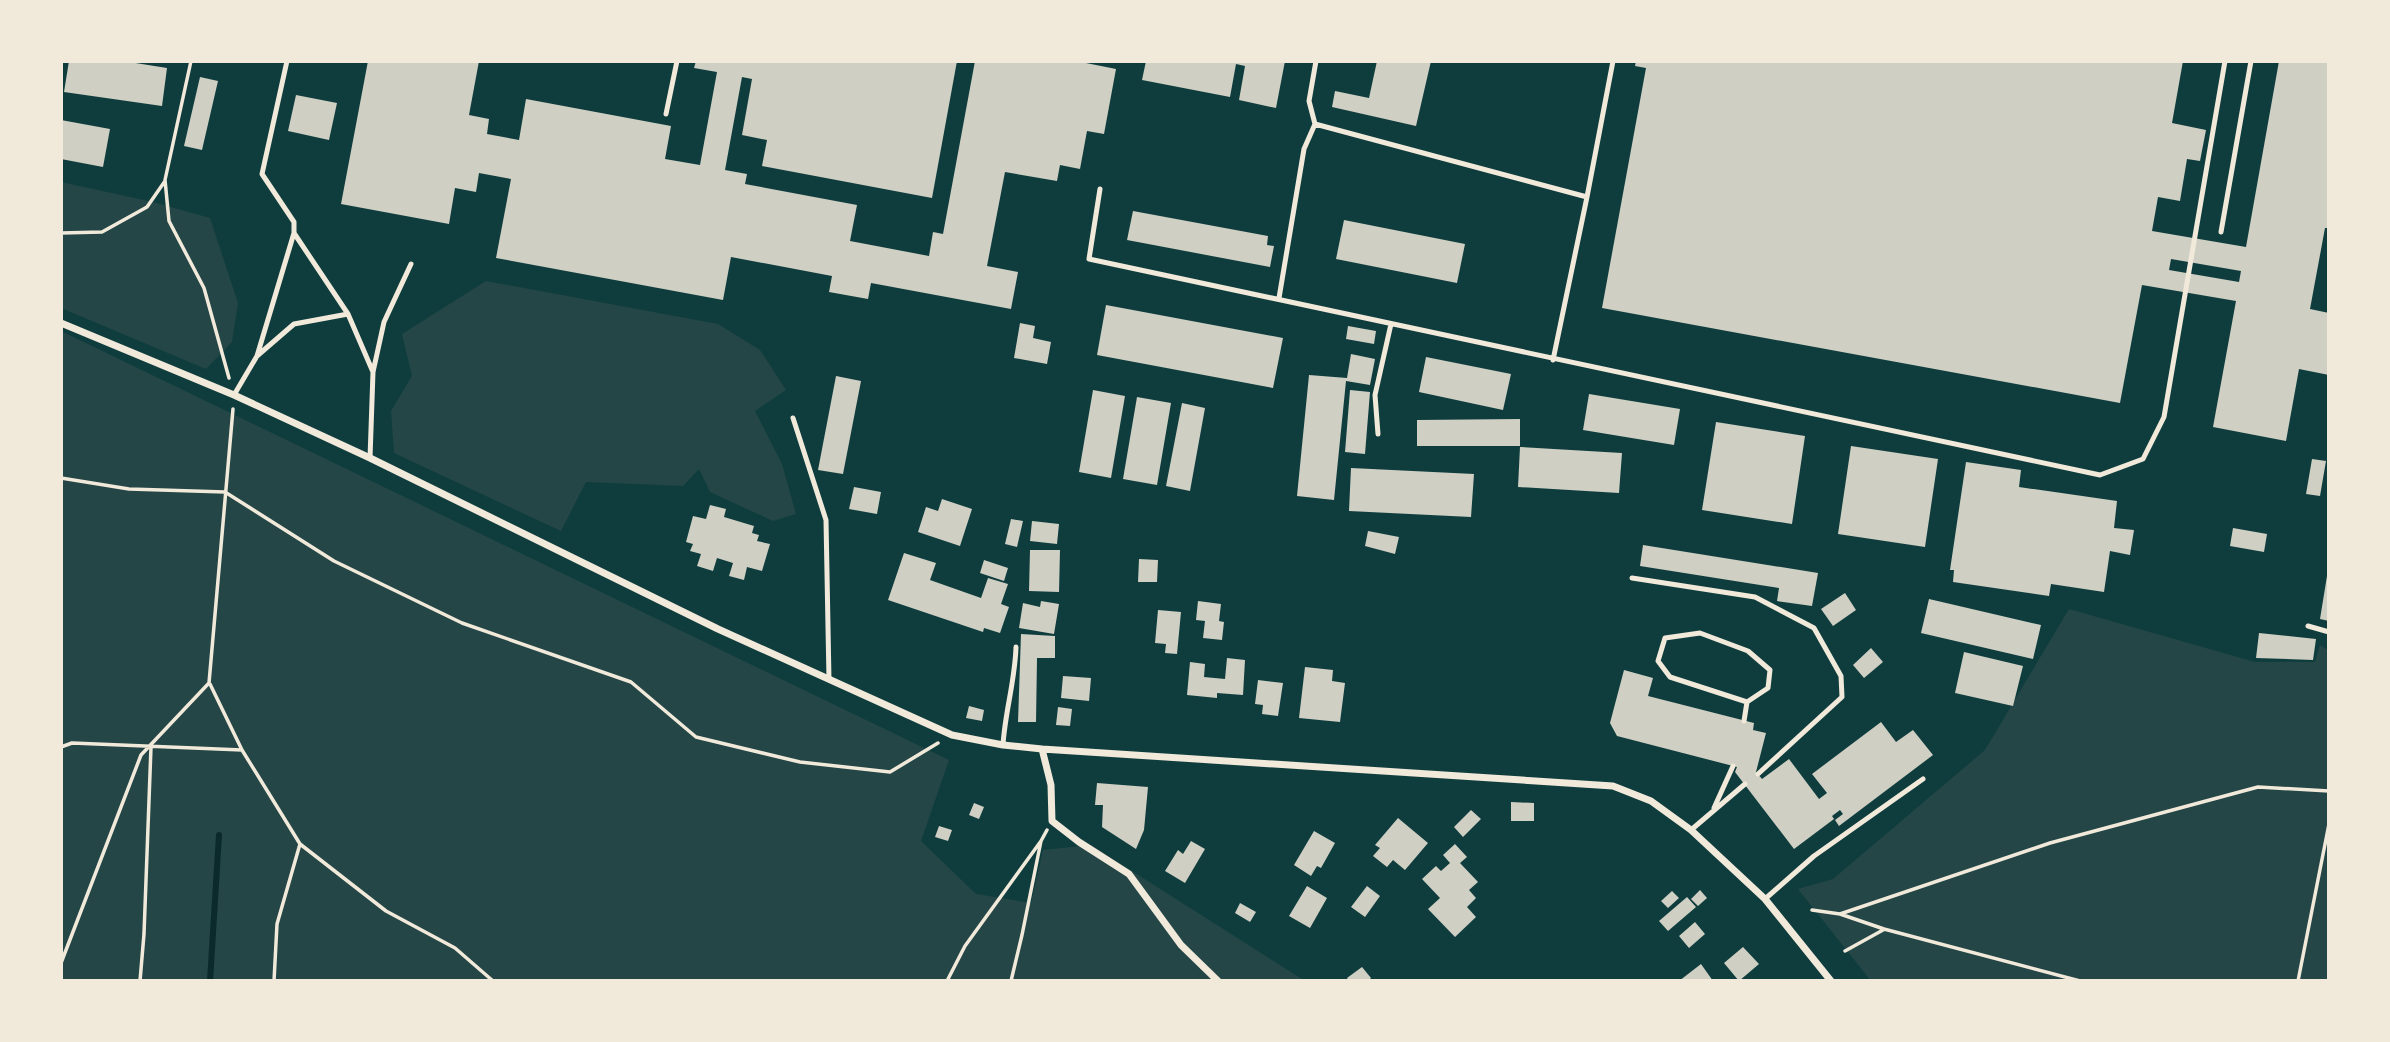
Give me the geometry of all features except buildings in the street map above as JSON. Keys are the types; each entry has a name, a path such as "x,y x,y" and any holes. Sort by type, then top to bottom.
{"street":[{"path":"61,323 234,395 370,458 718,629 951,735 1042,749 1613,786 1651,801 1690,830 1765,899 1831,981"},
{"path":"1042,749 1051,786 1052,821 1129,874 1181,945 1218,981"}],"lane":[{"path":"234,395 257,356 295,233 294,222 262,174 287,61"},
{"path":"666,114 677,61"},
{"path":"1279,299 1304,149 1315,124 1309,101 1316,61"},
{"path":"1553,360 1612,61"},
{"path":"1100,189 1089,259 2099,475 2143,459 2164,417 2225,61"},
{"path":"2221,232 2251,61"},
{"path":"1315,124 1587,197"},
{"path":"295,233 348,314 373,372"},
{"path":"370,458 373,372 384,322 411,264"},
{"path":"257,356 294,324 348,314"},
{"path":"1378,434 1375,395 1391,324"},
{"path":"793,418 825,520 829,680"},
{"path":"1632,578 1755,597 1814,628 1841,676 1842,697 1758,774"},
{"path":"2308,626 2329,632"},
{"path":"1744,721 1747,702 1768,688 1770,670 1748,651 1700,633 1665,638 1658,661 1670,677 1747,702"},
{"path":"1003,745 1015,674 1016,647"},
{"path":"1713,811 1733,766"},
{"path":"1765,899 1814,856 1923,779"},
{"path":"1690,830 1745,784"}],"path":[{"path":"191,61 165,180 169,221 204,288 234,395 209,682 242,750 300,844 386,911 455,948 493,981"},
{"path":"61,233 102,232 147,207 165,180"},
{"path":"61,478 128,489 225,492 334,561 462,623 631,682 696,737 800,762 890,772 951,735"},
{"path":"61,963 141,755 209,682"},
{"path":"61,747 72,743 242,750"},
{"path":"140,981 151,745"},
{"path":"1840,914 2050,843 2258,787 2329,791"},
{"path":"947,981 965,946 1041,841 1052,821"},
{"path":"2298,981 2329,824"},
{"path":"1010,981 1041,841"},
{"path":"274,981 277,925 300,844"},
{"path":"1812,910 1840,914 1884,929 2077,980"},
{"path":"1845,951 1884,929"}],"shaded area":[{"path":"61,182 153,202 210,218 238,303 232,342 206,369 61,308"},
{"path":"486,281 718,324 760,350 786,390 755,411 782,464 796,514 773,521 710,492 699,469 683,486 586,482 561,531 394,453 391,411 412,376 402,334"},
{"path":"61,331 949,760 921,841 976,894 1031,903 1043,850 1091,845 1305,981 61,981"},
{"path":"2069,609 2255,662 2315,662 2320,645 2329,651 2329,981 1871,981 1798,889 1833,879 1985,750"}],"waterway":[{"path":"210,981 219,835"}]}
